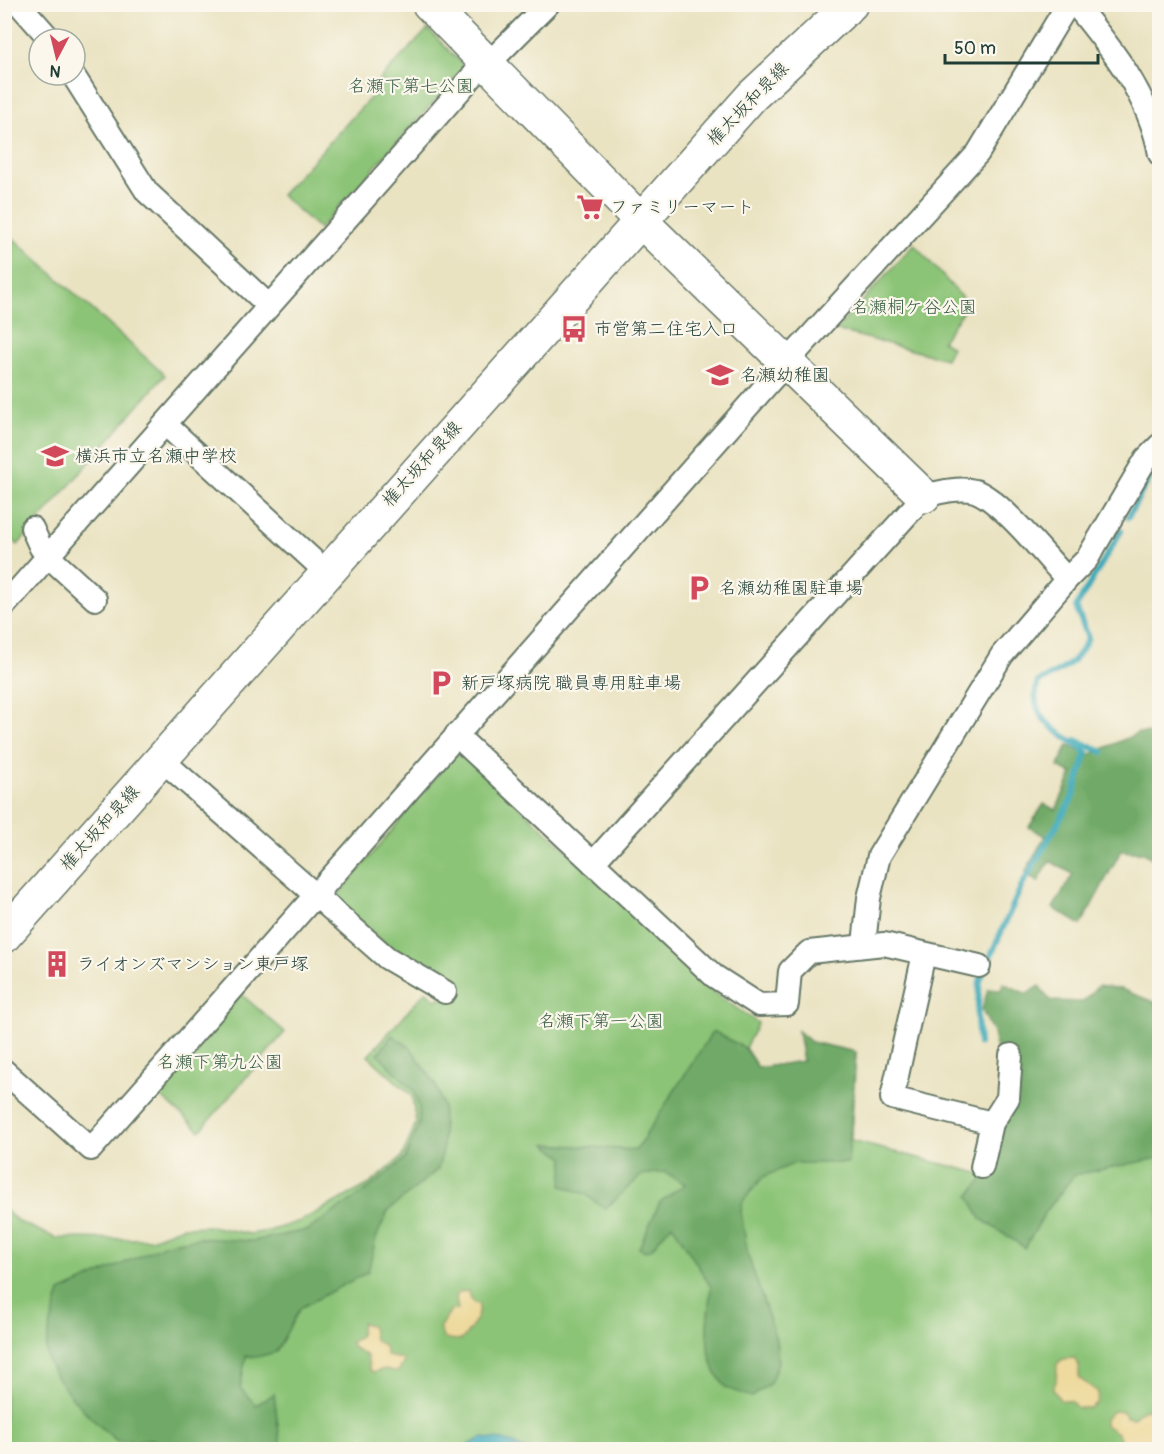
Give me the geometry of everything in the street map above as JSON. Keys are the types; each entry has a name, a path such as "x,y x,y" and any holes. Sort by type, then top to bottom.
{"street":[{"path":"19,4 39,27"},
{"path":"429,4 641,221 924,496"},
{"path":"4,606 40,544 165,424 268,305 486,64 548,4"},
{"name":"権太坂和泉線","path":"4,936 752,96 851,4"},
{"path":"4,1071 91,1149 313,895 787,362 978,153 1068,4"},
{"path":"1075,4 1116,54 1139,94 1160,154"},
{"path":"81,87 147,192 268,305"},
{"path":"165,424 326,572"},
{"path":"864,944 869,898 879,856 1002,655 1066,579 1087,559 1146,459 1160,445"},
{"path":"593,863 924,496 957,490 975,491 993,501 1066,579"},
{"path":"40,544 95,599"},
{"path":"456,735 714,976 759,1005 787,1004 790,971 809,952 864,944 884,944 979,966"},
{"path":"161,759 387,958 445,992"},
{"path":"924,954 892,1098 992,1123"},
{"path":"982,1167 992,1123 1008,1098 1011,1055"}],"green space":[{"name":"名瀬下第七公園","path":"428,29 465,67 319,229 281,195 383,84 379,80"},
{"name":"横浜市立名瀬中学校","path":"4,230 165,375 18,545 4,532"},
{"name":"名瀬桐ケ谷公園","path":"914,244 968,304 942,341 952,347 946,359 836,330"},
{"path":"1138,733 1159,734 1159,863 1144,853 1121,851 1081,925 1053,908 1073,874 1050,861 1038,882 1025,873 1045,836 1029,827 1044,804 1056,810 1072,774 1058,767 1068,745 1089,755"},
{"name":"名瀬下第一公園","path":"453,756 464,756 617,896 706,987 758,1023 745,1048 758,1068 803,1061 798,1031 811,1042 856,1052 851,1141 986,1175 1159,1127 1159,1449 5,1449 4,1209 19,1222 56,1238 151,1239 182,1227 210,1226 250,1234 269,1231 300,1221 370,1184 402,1157 416,1123 412,1096 368,1056 426,991 437,1001 448,987 386,945 335,899"},
{"path":"1003,983 1027,994 1039,986 1051,1001 1083,1002 1098,986 1121,989 1159,1004 1159,1158 1074,1175 1045,1213 1025,1248 981,1219 969,1196 986,1175 1013,1054 997,1053 993,1033 982,1010 988,989 1001,990"},
{"name":"名瀬下第九公園","path":"241,994 285,1032 200,1131 156,1092"},
{"path":"713,1031 745,1048 758,1068 803,1061 798,1031 811,1042 856,1052 848,1163 795,1163 763,1177 743,1201 741,1212 748,1255 776,1339 778,1363 770,1383 752,1397 726,1388 715,1372 708,1349 707,1324 711,1287 672,1224 651,1249 645,1251 639,1248 660,1202 685,1184 665,1172 642,1175 605,1209 585,1194 562,1186 564,1158 546,1144 636,1150"},
{"path":"392,1035 410,1047 435,1083 443,1106 443,1149 438,1169 388,1211 376,1238 368,1272 300,1308 276,1352 257,1357 246,1356 240,1388 256,1405 274,1394 281,1449 171,1449 152,1439 117,1441 74,1400 54,1374 48,1361 46,1351 48,1336 60,1292 166,1244 199,1238 252,1241 308,1230 372,1186 405,1159 419,1124 419,1108 414,1091 378,1054"}],"sand":[{"path":"467,1291 474,1303 479,1304 476,1319 461,1340 444,1339 439,1328 451,1310 458,1310 456,1298 459,1292"},
{"path":"362,1322 372,1327 374,1339 384,1346 387,1356 402,1359 404,1362 398,1372 385,1369 374,1372 370,1370 367,1356 352,1347 351,1342 360,1337"},
{"path":"1074,1358 1079,1366 1079,1378 1098,1392 1097,1402 1090,1408 1077,1408 1071,1401 1060,1400 1053,1389 1057,1364 1063,1359"},
{"path":"1149,1409 1158,1416 1159,1449 1154,1449 1144,1443 1124,1446 1117,1433 1105,1425 1105,1419 1113,1411 1124,1412 1126,1417 1134,1418 1142,1410"}],"water":[{"path":"482,1438 504,1440 524,1449 460,1449"}],"waterway":[{"path":"1157,4 1160,8"},
{"path":"1128,517 1160,459"},
{"path":"979,1044 977,1018 980,980 1022,885 1073,797 1087,752 1056,731 1041,715 1037,706 1038,682 1068,665 1079,654 1088,638 1076,607 1121,531"},
{"path":"1076,740 1103,752"}],"place":[{"name":"ファミリーマート","path":"590,207"},
{"name":"市営第二住宅入口","path":"574,329"},
{"name":"名瀬幼稚園","path":"720,375"},
{"name":"横浜市立名瀬中学校","path":"55,456"},
{"name":"名瀬幼稚園駐車場","path":"699,588"},
{"name":"新戸塚病院 職員専用駐車場","path":"441,683"},
{"name":"ライオンズマンション東戸塚","path":"57,964"}]}
